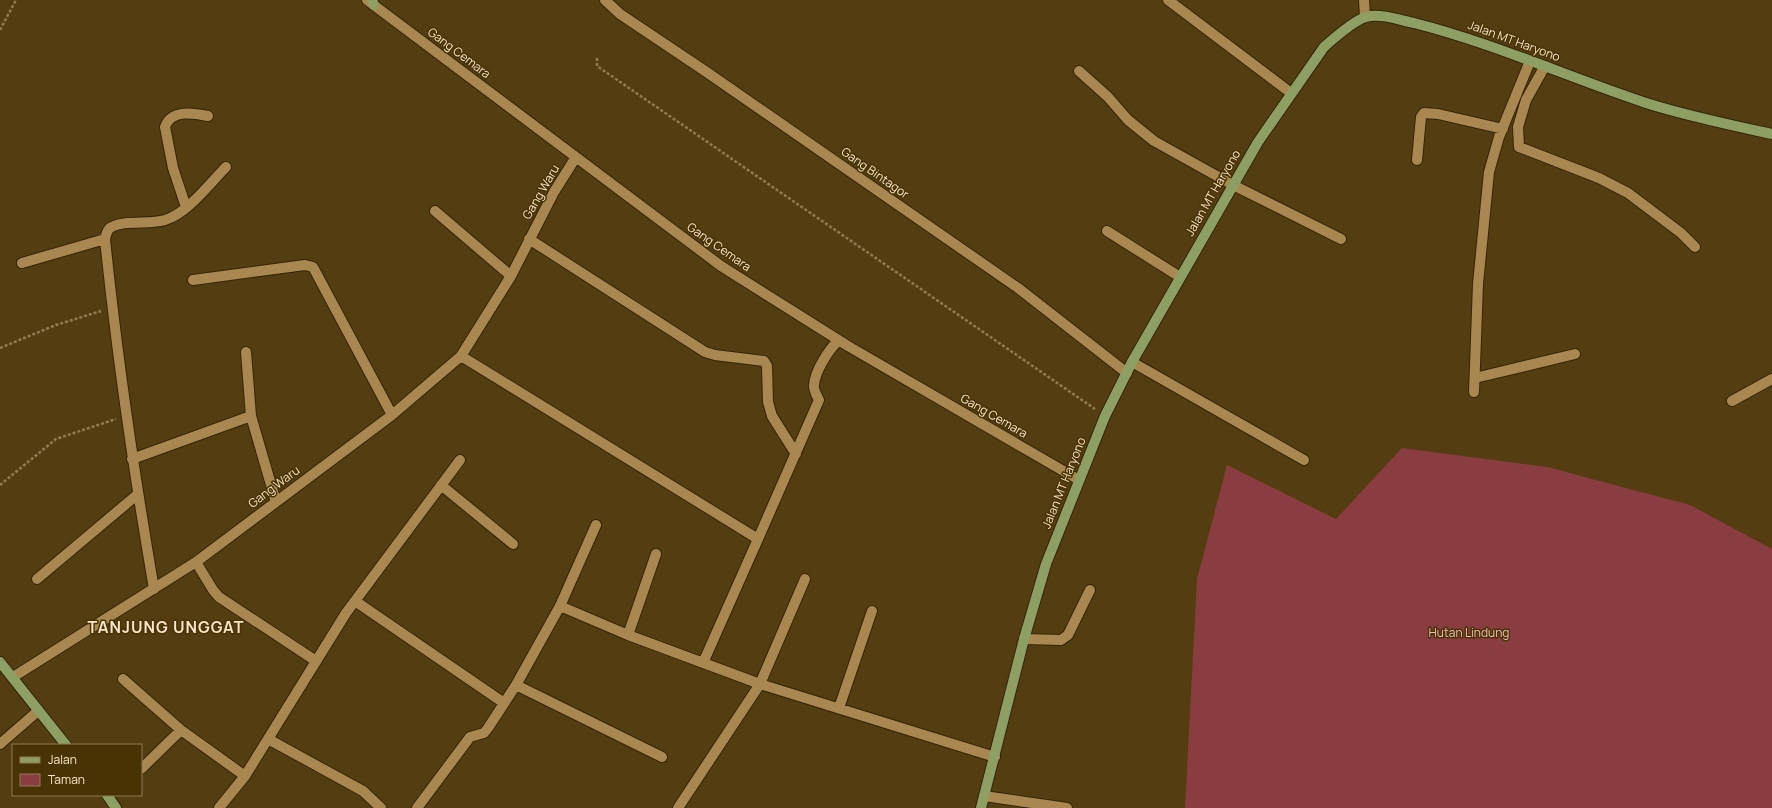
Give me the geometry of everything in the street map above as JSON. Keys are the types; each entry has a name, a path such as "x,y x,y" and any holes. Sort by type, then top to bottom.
{"main road":[{"name":"Jalan MT Haryono","path":"981,808 1024,639 1046,564 1105,416 1132,362 1258,142 1324,47 1338,34 1365,17 1379,16 1394,18 1450,32 1646,103 1700,119 1772,134"},
{"path":"0,662 65,744"},
{"path":"110,796 116,808"}],"street":[{"name":"Gang Bintagor","path":"605,0 620,14 708,73 1018,288 1127,373"},
{"path":"1364,0 1365,17"},
{"name":"Gang Cemara","path":"371,2 721,266 839,340 1079,480"},
{"path":"1175,2 1291,93"},
{"path":"1474,392 1478,284 1489,172 1503,129 1530,61"},
{"path":"1545,66 1524,107 1518,127 1519,147 1599,178 1628,193 1681,233 1695,247"},
{"path":"1079,71 1108,97 1128,120 1154,142 1341,239"},
{"path":"1417,160 1421,117 1424,113 1438,114 1503,129"},
{"path":"186,207 173,168 165,127 170,118 180,114 199,114 208,116"},
{"name":"Gang Waru","path":"13,677 196,562 392,414 461,356 510,276 529,239 576,157"},
{"path":"154,589 132,459 128,415 112,308 105,239 107,231 111,227 123,224 163,221 171,218 186,207 226,167"},
{"path":"436,211 510,276"},
{"path":"1107,231 1180,277"},
{"path":"22,263 105,239"},
{"path":"529,239 705,352 715,355 764,361 767,366 768,402 772,416 796,454"},
{"path":"193,280 305,265 313,267 392,414"},
{"path":"703,663 819,400 813,386 821,364 832,346 839,340"},
{"path":"246,352 251,416 276,502"},
{"path":"1475,378 1575,354"},
{"path":"461,356 758,539"},
{"path":"1132,362 1304,460"},
{"path":"1732,401 1772,379"},
{"path":"132,459 251,416"},
{"path":"219,808 245,776 355,601 460,460"},
{"path":"441,485 513,544"},
{"path":"37,579 138,494"},
{"path":"418,808 470,737 485,732 516,685 560,606 596,525"},
{"path":"628,635 656,554"},
{"path":"196,562 219,597 316,661"},
{"path":"678,808 760,684 805,579"},
{"path":"1024,639 1061,640 1068,635 1090,590"},
{"path":"355,601 504,703"},
{"path":"560,606 628,635 760,684 995,757"},
{"path":"839,708 872,611"},
{"path":"123,680 181,730 245,776"},
{"path":"516,685 662,757"},
{"path":"0,744 38,711"},
{"path":"142,768 181,730"},
{"path":"268,739 363,791 381,808"},
{"path":"984,796 1067,808"}],"path":[{"path":"0,30 16,0"},
{"path":"598,58 597,66 1105,416"},
{"path":"0,348 50,328 112,308"},
{"path":"0,485 56,439 128,415"}],"green space":[{"name":"Hutan Lindung","path":"1402,448 1547,467 1690,505 1772,549 1772,808 1185,808 1197,579 1227,465 1336,519"}],"district":[{"name":"TANJUNG UNGGAT","path":"166,627"}]}
